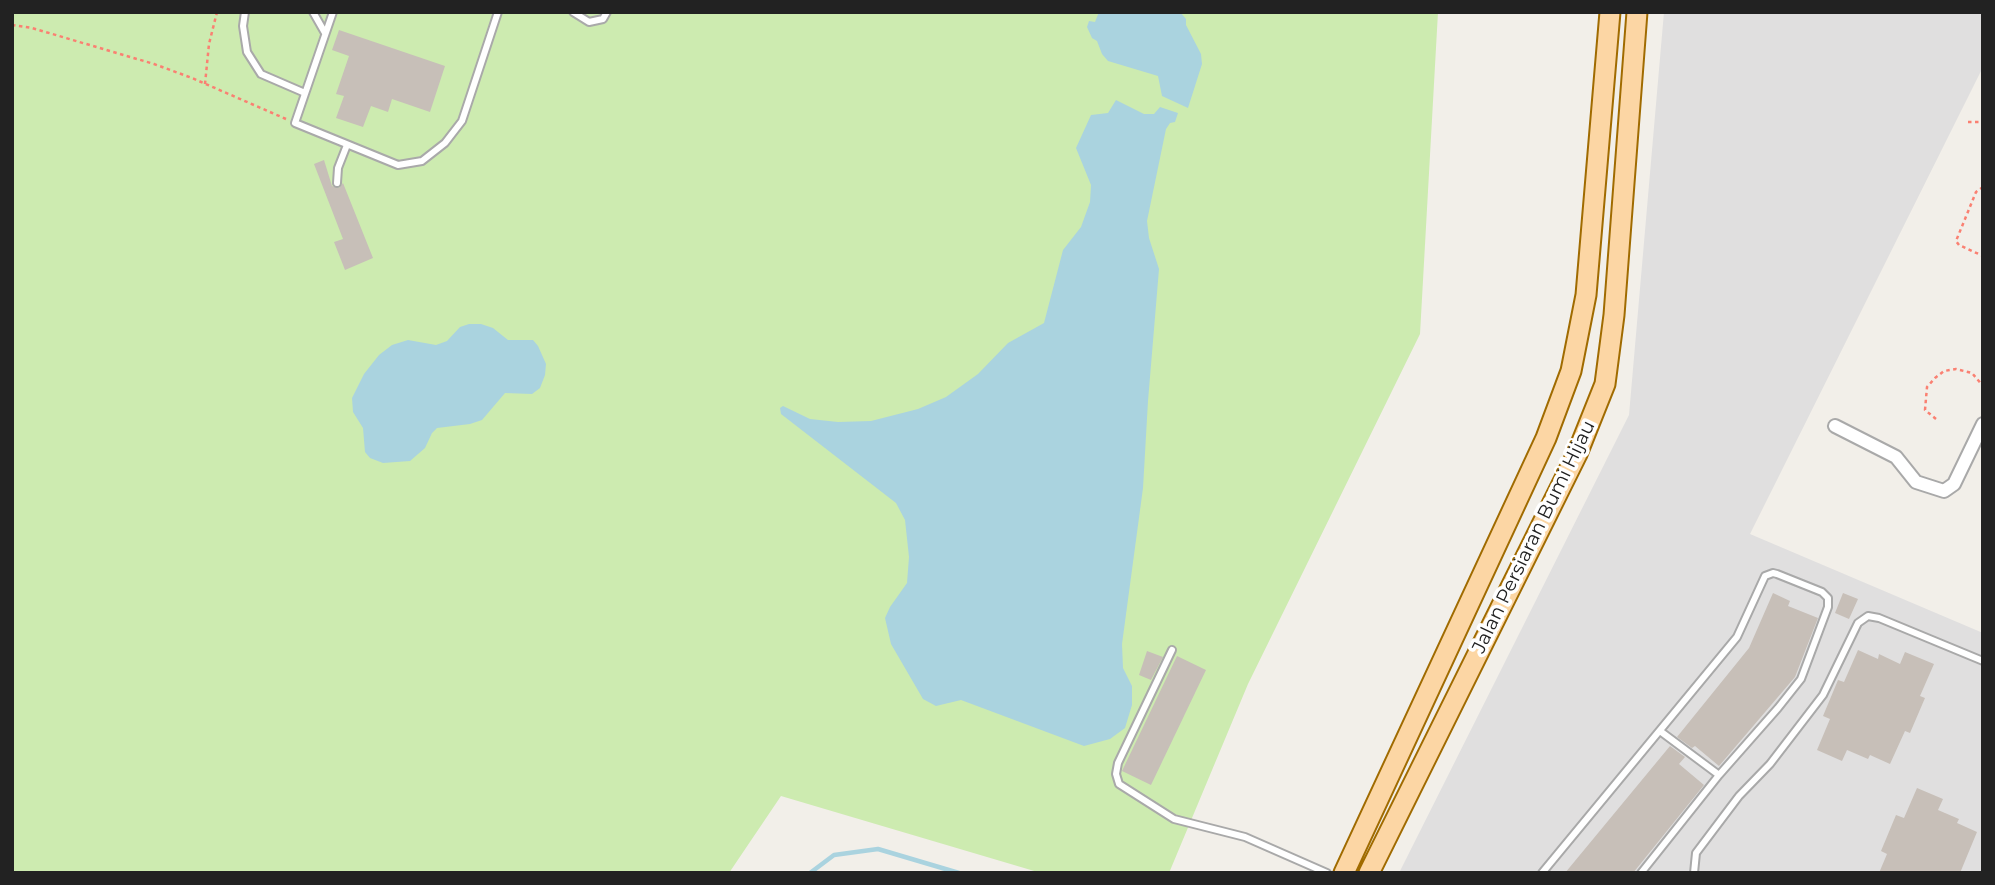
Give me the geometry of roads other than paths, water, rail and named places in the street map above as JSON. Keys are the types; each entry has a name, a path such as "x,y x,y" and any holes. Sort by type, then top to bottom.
{"main road":[{"name":"Jalan Persiaran Bumi Hijau","path":"1344,873 1546,438 1571,371 1586,295 1609,12"},
{"name":"Jalan Persiaran Bumi Hijau","path":"1369,873 1577,454 1605,384 1614,314 1637,12"}],"street":[{"path":"1835,426 1896,457 1916,482 1944,491 1954,484 1983,424"}],"lane":[{"path":"245,12 243,26 247,52 261,74 305,93"},
{"path":"313,12 325,33"},
{"path":"333,12 295,123 398,165 422,161 445,143 462,121 498,12"},
{"path":"576,13 589,22 603,19 607,12"},
{"path":"337,183 338,168 347,145"},
{"path":"1542,873 1737,637 1765,576 1769,573 1777,574 1826,595 1828,607 1801,678 1641,873"},
{"path":"1695,873 1696,853 1739,796 1770,764 1823,695 1858,623 1868,615 1983,661"},
{"path":"1172,650 1118,763 1116,774 1119,784 1174,819 1245,837 1327,873"},
{"path":"1660,731 1719,775"}],"water":[{"path":"1099,12 1180,12 1186,19 1186,25 1201,54 1202,64 1188,108 1162,96 1158,76 1108,61 1087,27 1089,21 1095,22"},
{"path":"1116,100 1144,114 1154,114 1160,107 1178,113 1175,122 1170,123 1166,129 1147,221 1149,238 1159,269 1143,488 1122,644 1123,668 1132,686 1132,705 1125,728 1110,739 1084,746 961,700 936,706 923,699 891,644 885,618 907,583 909,557 905,520 896,503 781,414 780,408 783,406 810,419 838,422 871,421 918,409 946,397 978,374 1008,343 1044,323 1063,250 1081,227 1090,202 1091,185 1076,148 1091,115 1108,113"},
{"path":"469,324 493,328 508,340 533,340 546,364 540,388 532,394 505,393 482,420 437,428 425,448 410,461 383,463 370,458 365,452 363,428 353,412 352,398 364,374 379,355 392,345 408,340 436,345 447,341 460,327"}],"waterway":[{"path":"810,873 834,855 878,849 959,873"}]}
